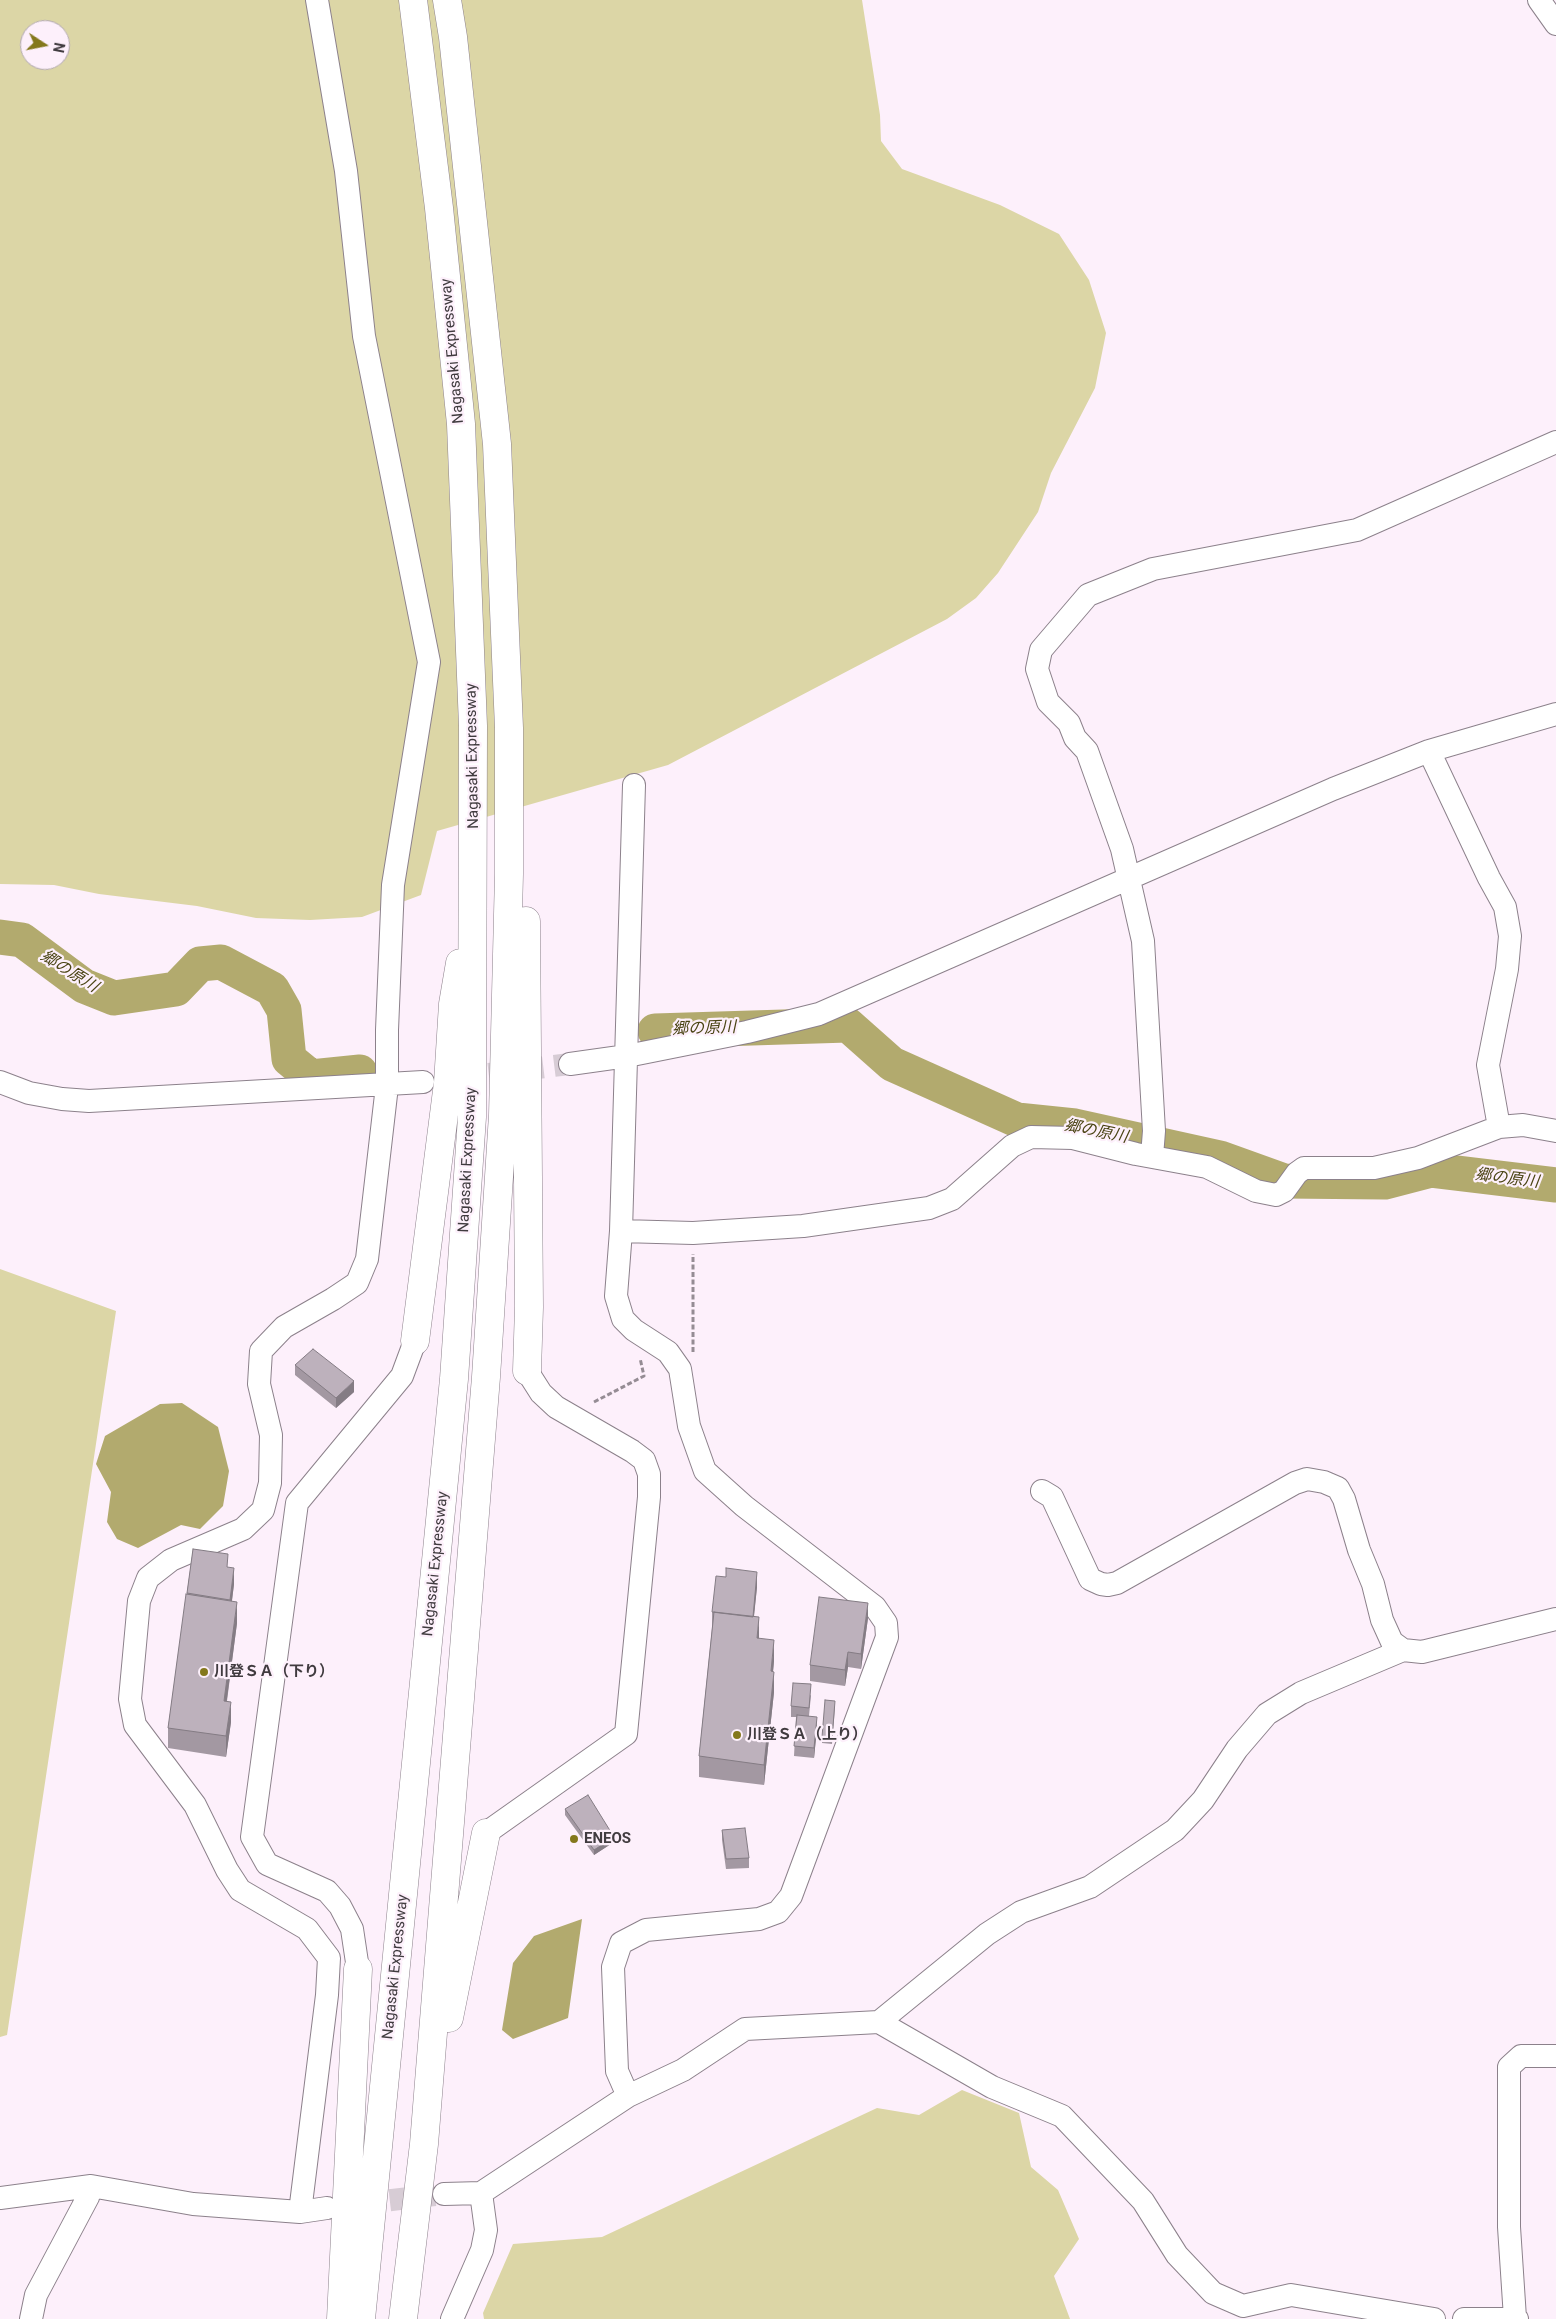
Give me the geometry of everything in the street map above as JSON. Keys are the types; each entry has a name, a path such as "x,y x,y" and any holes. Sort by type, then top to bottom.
{"highway":[{"name":"Nagasaki Expressway","path":"361,2319 454,1379 472,1117 474,726 461,424 440,208 413,0"},
{"name":"Nagasaki Expressway","path":"404,2319 424,2144 485,1386 504,1115 509,874 509,728 497,444 454,47 447,0"},
{"path":"509,728 526,924 529,1297 526,1371"},
{"path":"415,1341 448,1083 453,1004 474,875"},
{"path":"424,2144 486,1833"},
{"path":"341,2319 358,1969"}],"street":[{"path":"300,2212 328,1995 329,1958 308,1929 240,1890 227,1870 195,1805 135,1725 130,1699 140,1601 148,1578 171,1560 243,1529 264,1510 270,1483 271,1434 259,1384 261,1352 284,1327 357,1283 367,1259 387,1086 387,1030 393,885 429,662 364,336 346,171 318,0"},
{"path":"1539,0 1556,24"},
{"path":"1152,1156 1154,1131 1143,941 1122,849 1087,751 1075,738 1069,723 1048,702 1037,669 1041,650 1088,595 1153,569 1357,530 1556,442"},
{"path":"570,1064 627,1056 747,1032 819,1014 1333,789 1429,751 1556,714"},
{"path":"1429,751 1504,907 1510,936 1507,969 1488,1066 1499,1127"},
{"path":"628,2096 617,2071 613,1967 621,1942 646,1930 759,1919 778,1912 791,1896 887,1637 886,1622 875,1607 744,1506 705,1471 689,1426 680,1369 668,1352 634,1330 623,1319 616,1296 621,1231 634,785"},
{"path":"0,1082 29,1093 62,1099 89,1101 387,1086 423,1082"},
{"path":"621,1231 693,1233 803,1226 929,1208 952,1199 1012,1146 1031,1137 1072,1138 1207,1167 1256,1191 1276,1195 1284,1191 1297,1173 1304,1168 1374,1168 1418,1158 1499,1127 1524,1125 1556,1130"},
{"path":"358,1969 352,1929 340,1906 327,1891 267,1864 252,1837 297,1503 402,1376 415,1341"},
{"path":"486,1833 626,1734 649,1497 649,1474 644,1460 632,1451 556,1407 541,1392 526,1371"},
{"path":"1042,1491 1052,1497 1090,1578 1101,1584 1108,1584 1117,1583 1295,1483 1308,1479 1324,1482 1338,1488 1344,1499 1359,1550 1373,1584 1382,1620 1392,1642 1403,1650"},
{"path":"879,2022 987,1934 1021,1912 1090,1887 1175,1830 1202,1800 1237,1749 1267,1714 1301,1693 1365,1664 1403,1650 1422,1652 1556,1619"},
{"path":"444,2194 481,2193 628,2096 683,2070 745,2029 879,2022 992,2087 1062,2116 1144,2201 1177,2255 1213,2293 1243,2313 1291,2296 1434,2319"},
{"path":"1464,2319 1516,2319 1509,2227 1510,2067 1521,2056 1556,2056"},
{"path":"30,2319 36,2295 88,2197 91,2186"},
{"path":"0,2198 91,2186 193,2204 300,2212 327,2208"},
{"path":"452,2319 482,2250 486,2230 481,2193"}],"path":[{"path":"680,1369 693,1353 693,1233"},
{"path":"594,1402 644,1376 634,1330"}],"shaded area":[{"path":"0,0 862,0 880,115 881,141 902,169 1000,205 1059,234 1089,280 1106,333 1095,388 1051,473 1038,512 998,573 976,598 947,619 668,765 437,831 421,895 362,917 310,920 256,918 197,906 99,894 54,885 0,884"},
{"path":"0,1269 116,1311 7,2035 0,2037"},
{"path":"182,1403 218,1427 229,1471 223,1506 200,1529 181,1525 138,1548 117,1539 107,1522 111,1492 96,1464 105,1436 160,1404"},
{"path":"582,1919 568,2018 513,2039 502,2030 513,1963 534,1936"},
{"path":"962,2090 1019,2113 1031,2167 1058,2190 1079,2239 1054,2276 1070,2319 484,2319 483,2313 513,2244 602,2237 877,2108 919,2115"}],"building":[{"path":"313,1349 354,1381 336,1398 295,1365"},
{"path":"193,1549 228,1554 227,1567 234,1568 230,1600 187,1593"},
{"path":"726,1568 757,1572 753,1617 712,1612 716,1576 726,1577"},
{"name":"川登ＳＡ（下り）","path":"186,1594 237,1602 224,1701 231,1702 226,1736 168,1728"},
{"path":"819,1597 868,1603 861,1654 848,1652 845,1670 810,1665"},
{"name":"川登ＳＡ（上り）","path":"714,1612 759,1617 757,1638 774,1640 771,1671 774,1672 764,1765 699,1756"},
{"path":"793,1683 811,1684 809,1708 791,1706"},
{"path":"825,1700 835,1701 832,1739 822,1737"},
{"path":"797,1715 817,1717 814,1748 794,1746"},
{"path":"588,1795 614,1837 594,1850 565,1809"},
{"path":"745,1828 749,1858 726,1859 722,1830"}],"waterway":[{"name":"郷の原川","path":"0,937 22,940 84,986 114,998 176,989 200,964 221,962 272,989 284,1010 289,1059 311,1077 360,1072"},
{"name":"郷の原川","path":"655,1031 848,1025 892,1064 1017,1120 1075,1126 1220,1158 1284,1181 1385,1182 1431,1170 1556,1185"}],"tunnel":[{"path":"456,1078 570,1064"},
{"path":"357,2204 435,2195"}],"place":[{"name":"川登ＳＡ（下り）","path":"204,1672"},
{"name":"川登ＳＡ（上り）","path":"737,1735"},
{"name":"ENEOS","path":"574,1839"}]}
